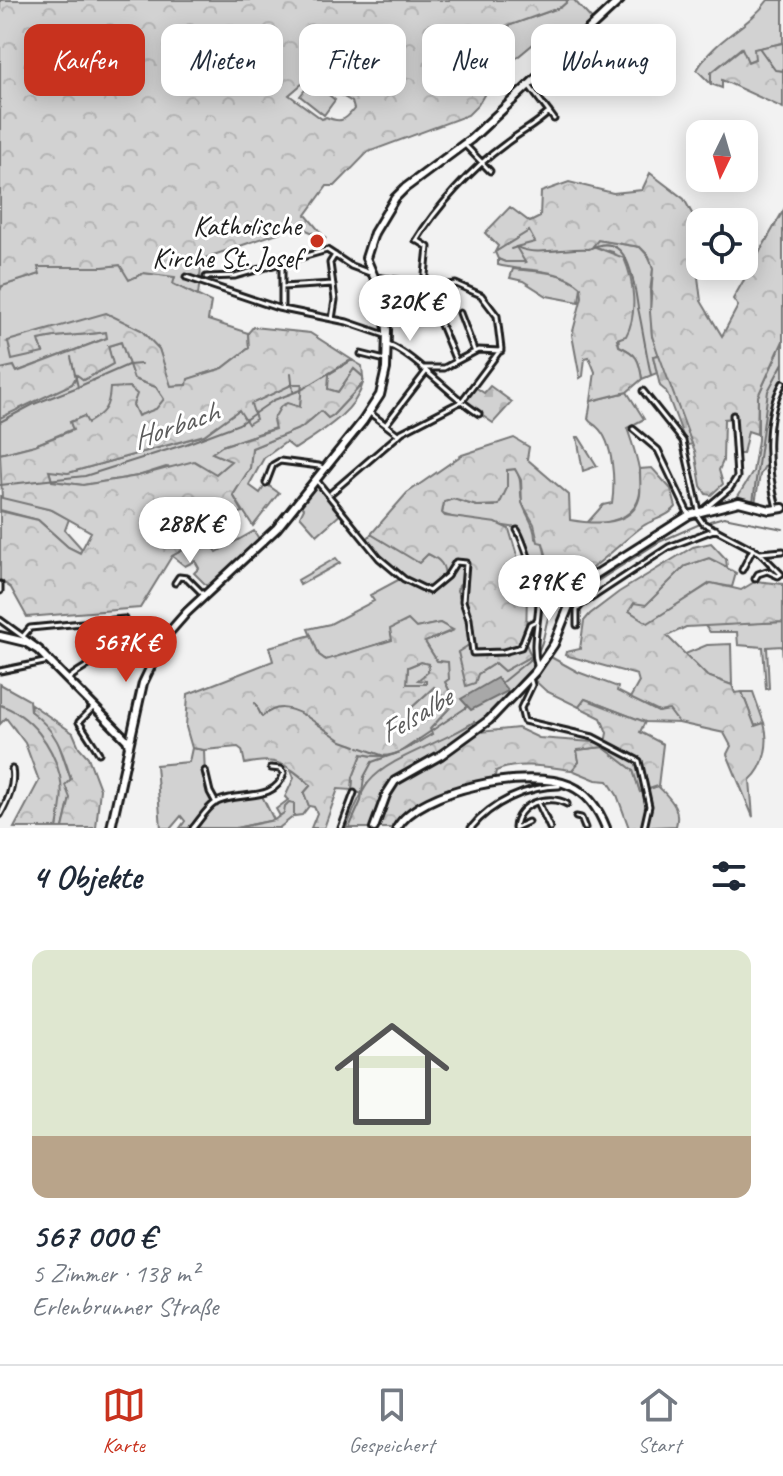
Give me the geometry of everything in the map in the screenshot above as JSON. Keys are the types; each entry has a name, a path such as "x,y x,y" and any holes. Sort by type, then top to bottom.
{"street":[{"path":"111,828 143,683 160,644 204,595 274,532 370,412 383,386 388,345 384,302 367,262 367,254 374,233 395,198 464,144 620,0"},
{"path":"530,82 554,119"},
{"path":"456,361 424,284 428,247 416,241 445,204 483,164 503,145 531,128 549,112"},
{"path":"464,144 490,171"},
{"path":"206,277 225,277 326,250 351,266 375,275 440,286 456,284 482,296 493,310 498,320 501,351 460,402 399,435 331,493"},
{"path":"332,319 335,304 330,263 335,255"},
{"path":"282,262 282,309"},
{"path":"186,277 282,309 332,319 388,336"},
{"path":"220,289 225,277"},
{"path":"379,286 406,289 408,281"},
{"path":"282,287 333,284"},
{"path":"460,313 474,351"},
{"path":"388,345 479,414"},
{"path":"421,368 444,368 474,351 501,351"},
{"path":"361,354 387,360"},
{"path":"387,423 426,372"},
{"path":"374,828 392,784 437,757 492,717 530,678 554,644 577,590 585,582 671,524 697,513 739,502 781,510 769,470 773,405 783,383"},
{"path":"643,391 683,441 697,513"},
{"path":"370,412 399,435"},
{"path":"697,513 736,479 733,415"},
{"path":"633,429 658,450 703,523 760,553 781,574 778,576 767,571 758,574 755,579"},
{"path":"266,483 273,465 281,460 325,469"},
{"path":"316,480 370,547 404,579 429,591 447,576 456,562 466,563 463,604 469,619 473,653 503,652 521,647 530,624 536,621"},
{"path":"577,625 577,611 594,595 679,542 716,529"},
{"path":"517,530 539,594 535,652 538,668"},
{"path":"742,570 753,549"},
{"path":"760,553 783,551"},
{"path":"175,583 179,577 187,578 204,595"},
{"path":"585,582 594,595"},
{"path":"0,584 0,591"},
{"path":"539,594 577,590"},
{"path":"569,606 581,605"},
{"path":"24,635 30,628 124,619"},
{"path":"0,620 24,635 41,652"},
{"path":"144,630 160,644"},
{"path":"2,637 29,644 41,652 129,741"},
{"path":"68,680 107,656 148,644 160,644"},
{"path":"0,671 49,661"},
{"path":"530,678 532,685 521,708 524,721 593,737 639,761 649,806 644,828"},
{"path":"94,707 79,722 99,753"},
{"path":"193,828 216,803 271,791 284,773 271,768"},
{"path":"0,815 9,795 12,769"},
{"path":"205,771 216,803"},
{"path":"397,828 406,815 420,806 458,791 512,780 568,785 590,800 606,828"},
{"path":"471,828 504,802 546,783"},
{"path":"341,828 354,793"},
{"path":"514,828 520,810 538,802 558,800 567,804"},
{"path":"538,802 550,828"},
{"path":"576,817 581,818 585,828"},
{"path":"514,828 528,822"}],"green space":[{"path":"0,0 569,0 561,7 514,24 422,24 422,96 483,96 468,115 368,152 335,186 327,186 306,215 326,239 298,226 202,259 198,296 173,284 175,277 144,273 129,280 120,265 38,267 40,274 2,286 0,290"},
{"path":"574,0 595,23 531,24 531,46 515,59 514,24"},
{"path":"768,0 783,0 783,43 755,49 755,59 747,62 741,48 712,72 711,84 697,70 704,59"},
{"path":"783,43 783,108 722,80 722,88 711,84 711,73 742,48 748,62 755,59 754,49"},
{"path":"300,96 330,96 335,100 324,115"},
{"path":"650,173 684,199 689,208 686,208 686,280 698,280 701,301 722,336 738,306 733,299 744,280 758,280 758,255 783,211 783,341 758,396 757,434 748,431 743,454 738,454 733,418 724,419 723,461 719,470 723,484 711,495 706,494 701,486 695,451 652,336 653,269 649,256 640,247 598,240 593,246 624,258 632,287 632,318 626,336 617,339 619,346 636,358 642,379 627,392 591,401 595,372 589,357 585,358 583,376 580,378 572,335 582,297 581,287 552,273 498,265 498,259 525,262 516,247 535,242 529,231 495,252 498,246 485,233 510,207 530,222 540,217 541,192 569,182 613,193 642,190"},
{"path":"528,230 536,242 522,247 526,262 498,259 495,252"},
{"path":"598,240 640,247 649,257 653,269 650,292 652,336 659,355 653,356 657,373 642,379 636,358 619,346 613,252 592,246"},
{"path":"120,265 144,273 176,277 174,284 211,302 208,320 248,333 249,348 223,368 189,379 188,385 170,386 159,349 141,330 106,314 8,342 43,352 38,340 107,332 107,338 16,372 0,369 2,286 39,274 37,267"},
{"path":"513,269 549,273 574,281 581,287 579,302 547,296 523,281 510,278"},
{"path":"106,313 141,330 159,349 171,386 187,385 188,379 223,368 249,348 248,333 253,327 310,333 352,360 329,374 328,389 338,392 354,369 363,377 363,383 328,418 321,411 301,428 252,448 250,468 233,495 243,512 204,526 206,537 172,556 140,608 27,617 11,588 0,580 0,511 38,520 68,547 80,553 91,532 52,510 2,498 0,454 73,430 70,422 84,416 88,423 105,409 110,388 129,387 137,394 133,405 138,416 156,409 164,399 156,387 134,379 121,342 108,346 113,364 84,380 77,375 72,384 0,418 0,369 14,366 17,372 107,338 106,332 47,338 39,340 43,353 12,360 8,341","holes":["293,384 302,384 300,407 287,403 281,406 273,420 275,429 222,446 212,453 231,461 216,474 194,461 138,476 83,485 52,481 49,471 68,473 204,435 239,410 248,424 256,419 251,404"]},
{"path":"783,341 783,378 772,401 767,462 760,475 755,503 738,499 738,496 753,472 758,440 758,396"},
{"path":"121,342 134,379 156,387 164,399 156,409 138,416 133,405 109,403 103,414 87,423 84,416 70,422 73,429 35,445 0,454 0,417 72,384 77,374 84,380 112,364 108,346"},
{"path":"659,355 692,444 687,446 666,391 660,386 653,356"},
{"path":"352,360 362,366 363,377 354,369 338,392 327,389 329,374"},
{"path":"302,383 300,408 275,428 222,446 213,453 232,461 216,474 166,467 138,476 83,485 52,481 49,470 68,473 204,435 239,409 248,423 250,404 293,384"},
{"path":"363,383 353,403 325,429 295,449 286,442 264,458 249,485 260,493 266,484 279,493 253,526 233,495 250,468 252,448 301,428 321,411 328,418"},
{"path":"490,386 512,402 493,423 464,403 475,387 484,393"},
{"path":"627,392 644,419 627,428 640,478 637,503 618,519 587,523 603,505 612,503 613,485 607,443 603,434 588,419 591,401"},
{"path":"579,437 597,466 583,471"},
{"path":"514,438 529,447 527,459 569,495 570,520 601,523 630,513 640,495 640,469 652,468 671,489 676,507 643,526 605,558 564,583 552,571 543,543 538,542 534,524 522,503 521,480 515,469 507,470 507,488 499,505 477,506 453,499 444,502 442,513 445,516 496,523 509,529 527,589 526,644 531,656 504,671 495,663 478,674 475,683 466,686 458,652 469,645 466,613 457,590 468,570 467,562 462,559 445,579 443,567 432,556 428,554 419,563 371,534 407,493 462,455"},
{"path":"515,469 523,506 535,538 543,543 546,558 531,561 517,528 442,514 444,502 453,499 477,506 495,506 507,488 507,470"},
{"path":"317,483 342,513 317,535 300,516 304,508 300,504"},
{"path":"0,496 52,510 69,519 65,530 83,550 80,553 68,547 38,520 0,510"},
{"path":"254,531 261,542 209,588 194,573 199,568 195,561 185,566 172,556 206,537 217,552"},
{"path":"371,534 419,562 428,554 440,559 445,568 462,559 467,562 468,570 457,590 466,613 469,645 458,653 478,674 495,663 504,671 531,656 535,669 514,694 477,727 474,722 367,784 362,794 352,790 353,777 362,754 391,755 407,749 432,734 430,729 455,702 445,682 448,663 437,661 425,642 452,631 440,623 416,628 392,640 326,660 319,655 308,629 330,624 374,601 370,595 402,578 365,542"},
{"path":"711,543 726,559 727,567 709,558 685,566 646,605 634,603 629,611 648,623 711,583 741,590 756,581 783,584 783,622 686,627 667,636 707,676 732,685 735,693 742,692 755,726 764,723 765,754 750,780 753,817 727,754 731,746 724,733 679,723 669,710 659,712 630,698 639,682 637,675 565,655 566,652 580,649 584,621 590,614 619,592 693,547"},
{"path":"336,558 340,563 300,585 298,580"},
{"path":"709,558 736,573 732,587 710,583 648,624 629,611 634,602 646,604 685,566"},
{"path":"408,620 416,628 440,623 453,630 425,642 437,661 448,662 449,679 445,682 455,702 430,729 432,734 406,749 383,756 362,754 353,777 352,790 338,789 324,828 311,828 317,813 314,807 309,806 304,793 311,785 288,767 266,761 245,764 242,750 238,747 192,748 186,727 188,694 273,661 269,647 311,635 319,655 326,660 392,640 390,629","holes":["420,662 429,664 428,672 418,680 426,681 426,684 407,684 408,667","434,687 447,701 423,723 410,709"]},
{"path":"783,622 783,661 782,646 767,647 769,688 766,689 763,647 738,645 737,632 710,632 704,625"},
{"path":"731,644 732,685 707,676 685,654 707,645"},
{"path":"549,656 578,672 618,687 617,691 658,712 669,709 679,723 645,722 585,699 579,707 546,691 532,678"},
{"path":"420,662 429,664 426,684 407,684 408,667"},
{"path":"0,684 29,700 30,711 46,723 56,736 71,780 63,828 57,828 60,785 55,763 23,720 0,705"},
{"path":"434,687 447,701 423,723 410,709"},
{"path":"742,692 753,692 764,723 755,726"},
{"path":"585,699 645,722 640,732 663,744 658,786 640,792 633,770 603,747 577,750 579,762 572,770 534,766 505,768 496,771 494,780 452,789 425,799 403,816 395,828 346,828 362,793 378,773 403,757 474,722 480,732 518,728 539,738 605,743 607,733 601,718 579,707"},
{"path":"31,704 73,733 88,757 100,789 96,828 63,828 70,798 65,785 71,779 57,741 46,725 30,711"},
{"path":"0,705 31,724 52,754 62,789 57,828 14,828 39,781 25,743 6,718 0,724"},
{"path":"603,747 633,770 640,792 658,786 667,795 676,808 676,826 629,828 617,795 608,781 596,780 572,770 579,762 576,750"},
{"path":"192,748 204,750 205,777 215,804 261,794 274,820 236,828 180,828 185,821 181,816 171,828 161,828 156,765 189,762"},
{"path":"290,768 311,785 304,793 309,806 302,815 294,816 294,806 280,816 276,809 288,800 285,797 294,778"},
{"path":"289,802 294,803 294,816 279,828 236,828 274,820 284,813"}],"shaded area":[{"path":"497,678 508,691 471,710 461,699"}],"waterway":[{"path":"760,49 775,70 783,71"},
{"path":"511,249 517,247 542,252 589,249 602,244 613,246 621,252 631,273 651,375"},
{"path":"0,422 34,404 78,387 71,357"},
{"name":"Horbach","path":"0,485 85,476 186,444 239,424 274,400 301,390 349,361"},
{"path":"753,502 768,391 783,363"},
{"path":"80,386 128,365 141,364"},
{"path":"291,373 293,391"},
{"path":"704,514 705,520"},
{"name":"Felsalbe","path":"710,521 724,517 783,529"},
{"name":"Felsalbe","path":"590,586 659,542 700,524"},
{"name":"Felsalbe","path":"537,653 552,609 566,597"},
{"name":"Felsalbe","path":"501,683 533,657"},
{"path":"255,703 257,707"},
{"name":"Felsalbe","path":"349,828 361,801 364,777 372,762 400,752 467,707"},
{"path":"258,709 262,717 282,708 304,715"},
{"path":"306,716 342,741 356,746"},
{"path":"359,747 384,756"}],"place":[{"name":"Katholische Kirche St. Josef","path":"317,241"}]}
